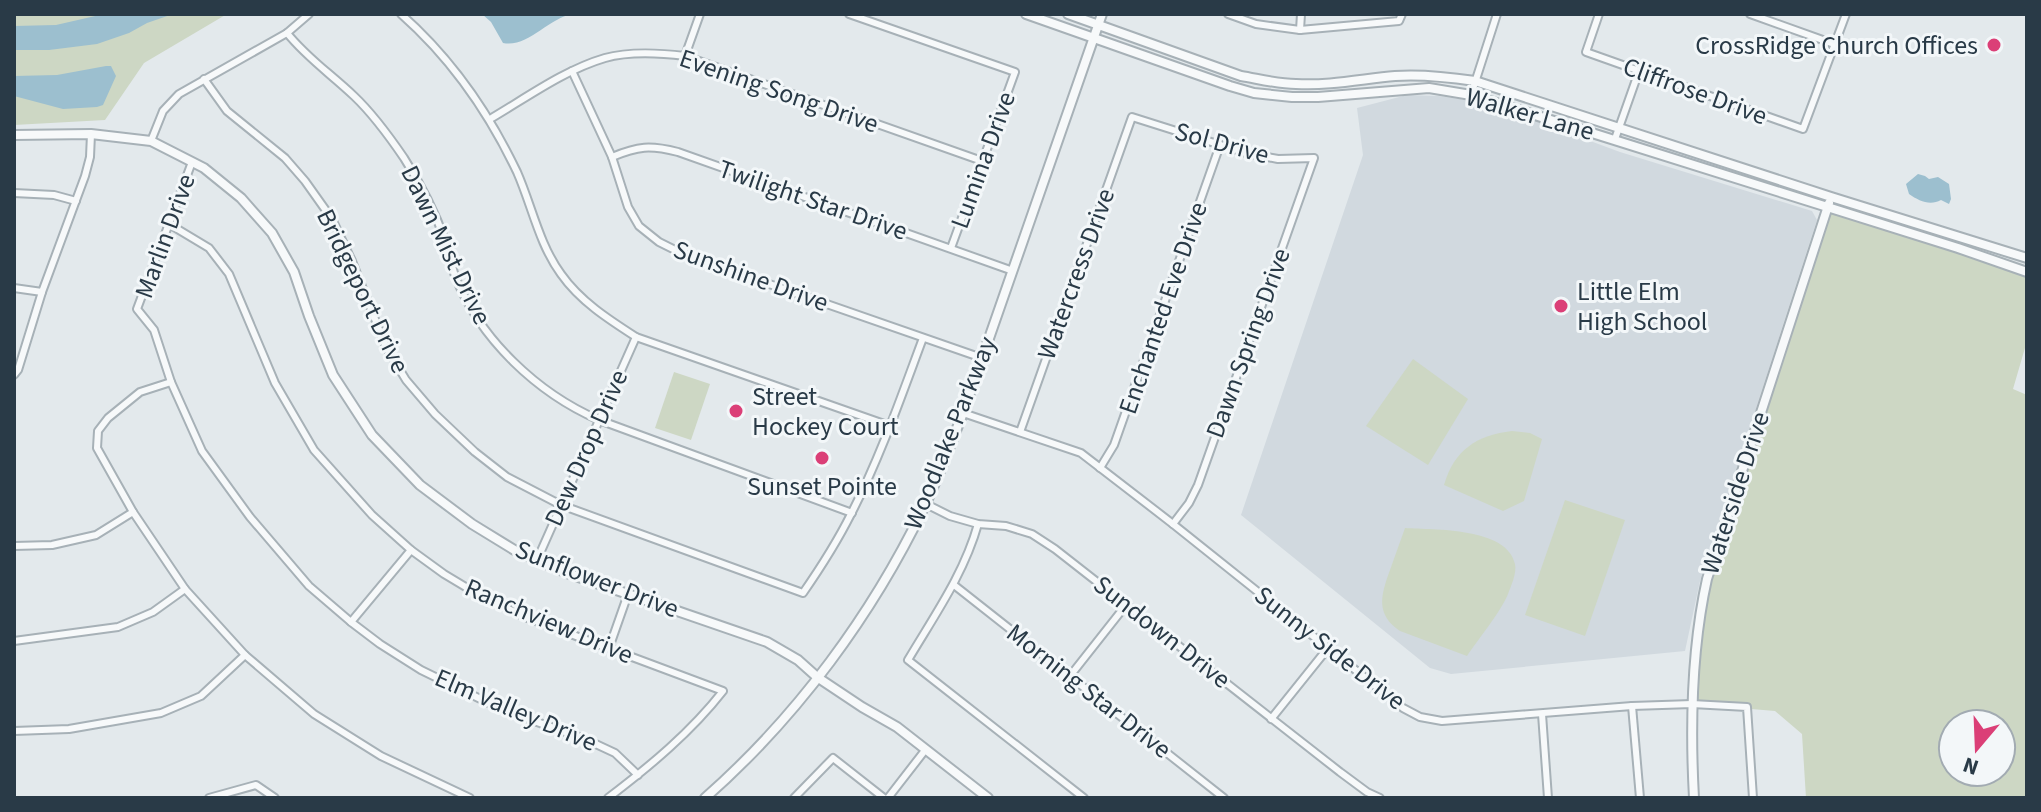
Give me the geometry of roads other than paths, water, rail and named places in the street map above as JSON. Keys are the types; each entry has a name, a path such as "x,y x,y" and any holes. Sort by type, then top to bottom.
{"street":[{"path":"151,141 163,111 179,94 287,33 309,14"},
{"path":"401,14 450,63 490,119 517,173 542,242 560,273 580,297 636,337 890,426"},
{"path":"685,56 700,14"},
{"name":"Lumina Drive","path":"849,14 1015,72 951,248"},
{"name":"Walker Lane","path":"1026,14 1230,86 1277,96 1318,97 1429,88 1471,95 2027,272"},
{"name":"Walker Lane","path":"1068,14 1241,76 1295,84 1398,76 1442,76 1475,81 2027,258"},
{"name":"Woodlake Parkway","path":"705,798 784,719 817,677 859,621 893,567 926,504 963,413 1102,14"},
{"path":"1228,14 1256,24 1300,30 1399,21 1402,14"},
{"path":"1300,30 1301,14"},
{"path":"1471,95 1497,14"},
{"name":"Cliffrose Drive","path":"1599,14 1586,52 1803,129 1834,44"},
{"path":"1750,14 1834,44 1846,14"},
{"name":"Dawn Mist Drive","path":"287,33 301,51 354,96 378,122 424,195 444,238 455,277 476,315 499,347 551,394 599,420 852,513"},
{"name":"Evening Song Drive","path":"490,119 572,71 606,58 665,53 685,56 982,161"},
{"name":"Sunshine Drive","path":"572,71 612,157 628,207 639,226 659,242 683,254 982,358"},
{"path":"1615,139 1639,71"},
{"name":"Bridgeport Drive","path":"204,79 227,111 285,158 332,219 386,347 406,380 435,414 507,477 561,505 803,593 852,513"},
{"name":"Sol Drive","path":"1132,117 1246,153 1278,159 1314,158"},
{"name":"Watercress Drive","path":"1020,432 1132,117"},
{"path":"14,375 85,176 91,134"},
{"name":"Sunflower Drive","path":"14,135 91,134 151,141 204,168 241,198 272,233 294,272 333,375 372,435 420,485 472,524 516,551 567,573 767,642 798,660 817,677 862,707 897,727 988,798"},
{"name":"Enchanted Eve Drive","path":"1100,468 1114,445 1220,145"},
{"name":"Twilight Star Drive","path":"612,157 633,148 655,147 678,152 1013,271"},
{"name":"Dawn Spring Drive","path":"1173,524 1198,485 1314,158"},
{"name":"Marlin Drive","path":"137,309 192,162"},
{"path":"14,193 54,195 76,201"},
{"name":"Waterside Drive","path":"1694,798 1691,723 1701,605 1831,197"},
{"name":"Ranchview Drive","path":"169,224 209,248 229,274 275,383 314,450 372,515 411,550 479,595 525,617 723,691 707,712 638,775"},
{"path":"1958,248 1962,237"},
{"path":"14,288 42,292"},
{"name":"Elm Valley Drive","path":"137,309 154,330 171,382 202,451 250,517 309,586 380,644 449,684 503,710 615,753 638,775"},
{"name":"Dew Drop Drive","path":"537,560 636,337"},
{"path":"852,513 890,426 923,338"},
{"path":"171,382 140,392 108,418 98,431 97,448 133,512 185,589 245,655 314,714 381,756 470,798"},
{"name":"Sunny Side Drive","path":"963,413 1081,453 1403,708 1420,717 1442,721 1692,704 1747,707 1753,798"},
{"name":"Sundown Drive","path":"926,504 950,516 978,524 1006,526 1032,534 1340,772 1380,798"},
{"path":"14,546 52,545 96,535 133,512"},
{"path":"978,524 954,585 908,660 1084,798"},
{"path":"351,622 411,550"},
{"name":"Morning Star Drive","path":"954,585 1224,798"},
{"path":"14,641 118,627 153,612 185,589"},
{"path":"609,648 628,594"},
{"path":"1070,676 1126,605"},
{"path":"1271,719 1328,648"},
{"path":"14,731 69,729 161,713 201,696 245,655"},
{"path":"1632,706 1640,798"},
{"path":"1542,714 1548,798"},
{"path":"794,798 833,758 886,798 926,749"},
{"path":"608,798 638,775"},
{"path":"209,798 256,785 275,798"}],"water":[{"path":"104,14 173,14 97,44 49,50 14,50 14,26 56,25"},
{"path":"482,14 573,14 521,41 503,43 491,22"},
{"path":"111,66 116,76 103,105 97,107 63,109 14,96 14,76 57,75"},
{"path":"1918,174 1929,179 1938,177 1949,184 1949,204 1941,200 1925,202 1909,194 1906,184"}],"place":[{"name":"CrossRidge Church Offices","path":"1994,45"},
{"name":"Little Elm High School","path":"1561,306"},
{"name":"Street Hockey Court","path":"736,411"},
{"name":"Sunset Pointe","path":"822,458"}]}
